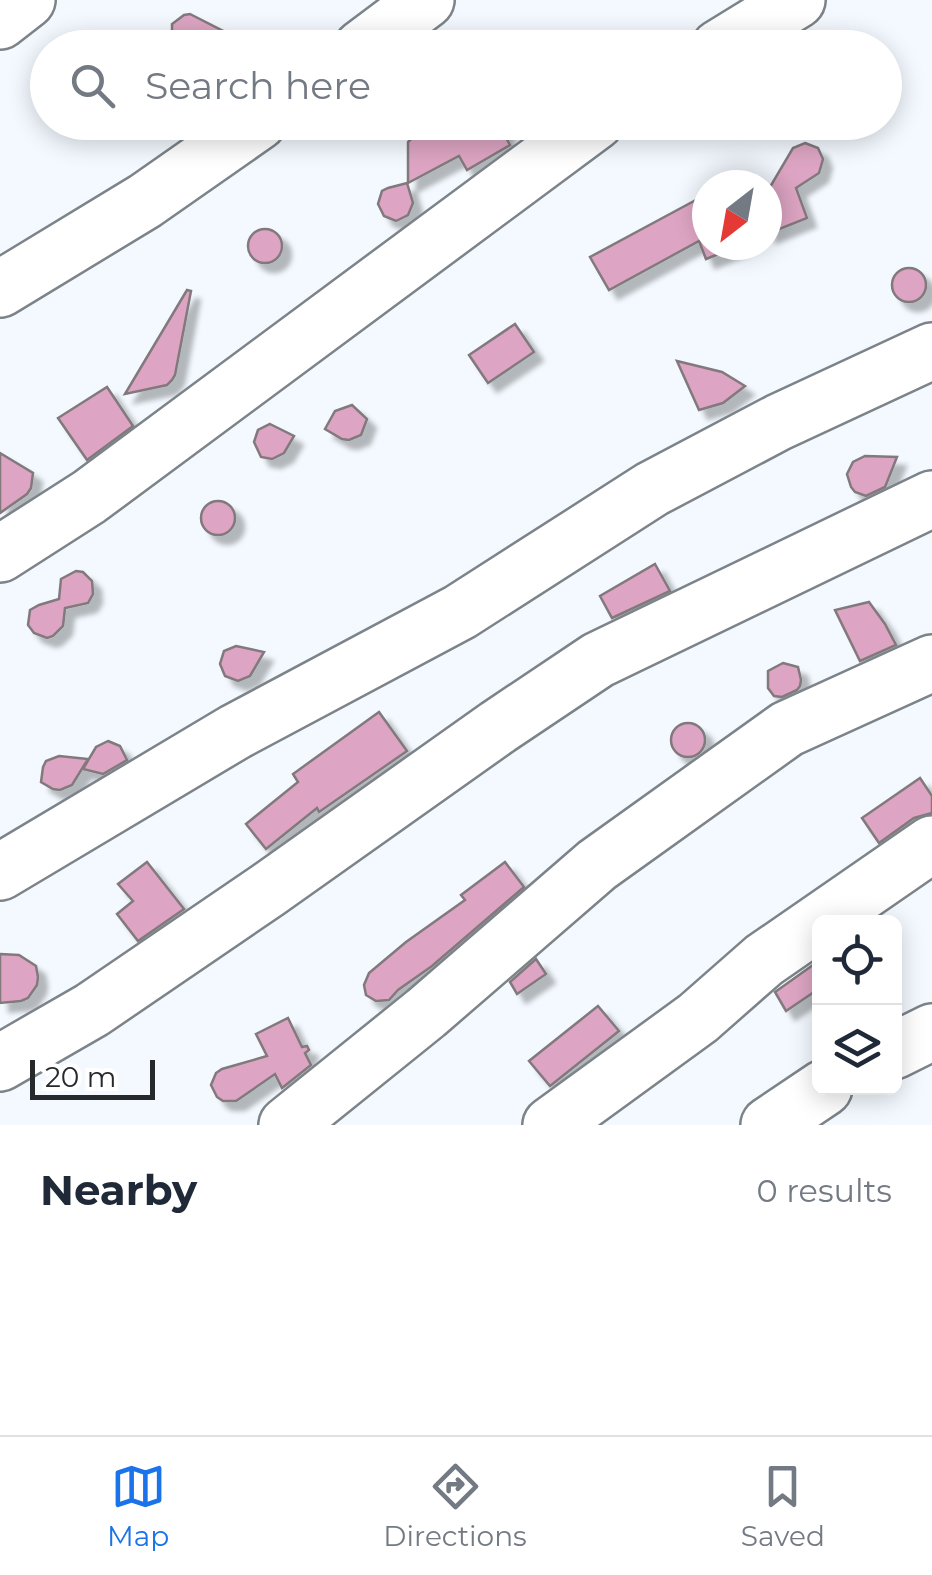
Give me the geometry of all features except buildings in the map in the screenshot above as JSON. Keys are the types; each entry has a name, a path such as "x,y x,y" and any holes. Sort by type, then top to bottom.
{"street":[{"path":"0,21 27,0"},
{"path":"386,30 426,0"},
{"path":"748,30 797,0"},
{"path":"0,289 146,201 232,140"},
{"path":"0,554 89,497 571,140"},
{"path":"0,872 235,732 460,612 652,490 779,422 932,351"},
{"path":"0,1063 92,1010 598,660 932,500"},
{"path":"287,1125 628,842 787,729 932,664"},
{"path":"550,1125 698,1018 764,960 932,844"},
{"path":"902,1047 932,1032"},
{"path":"770,1125 814,1095"}]}
